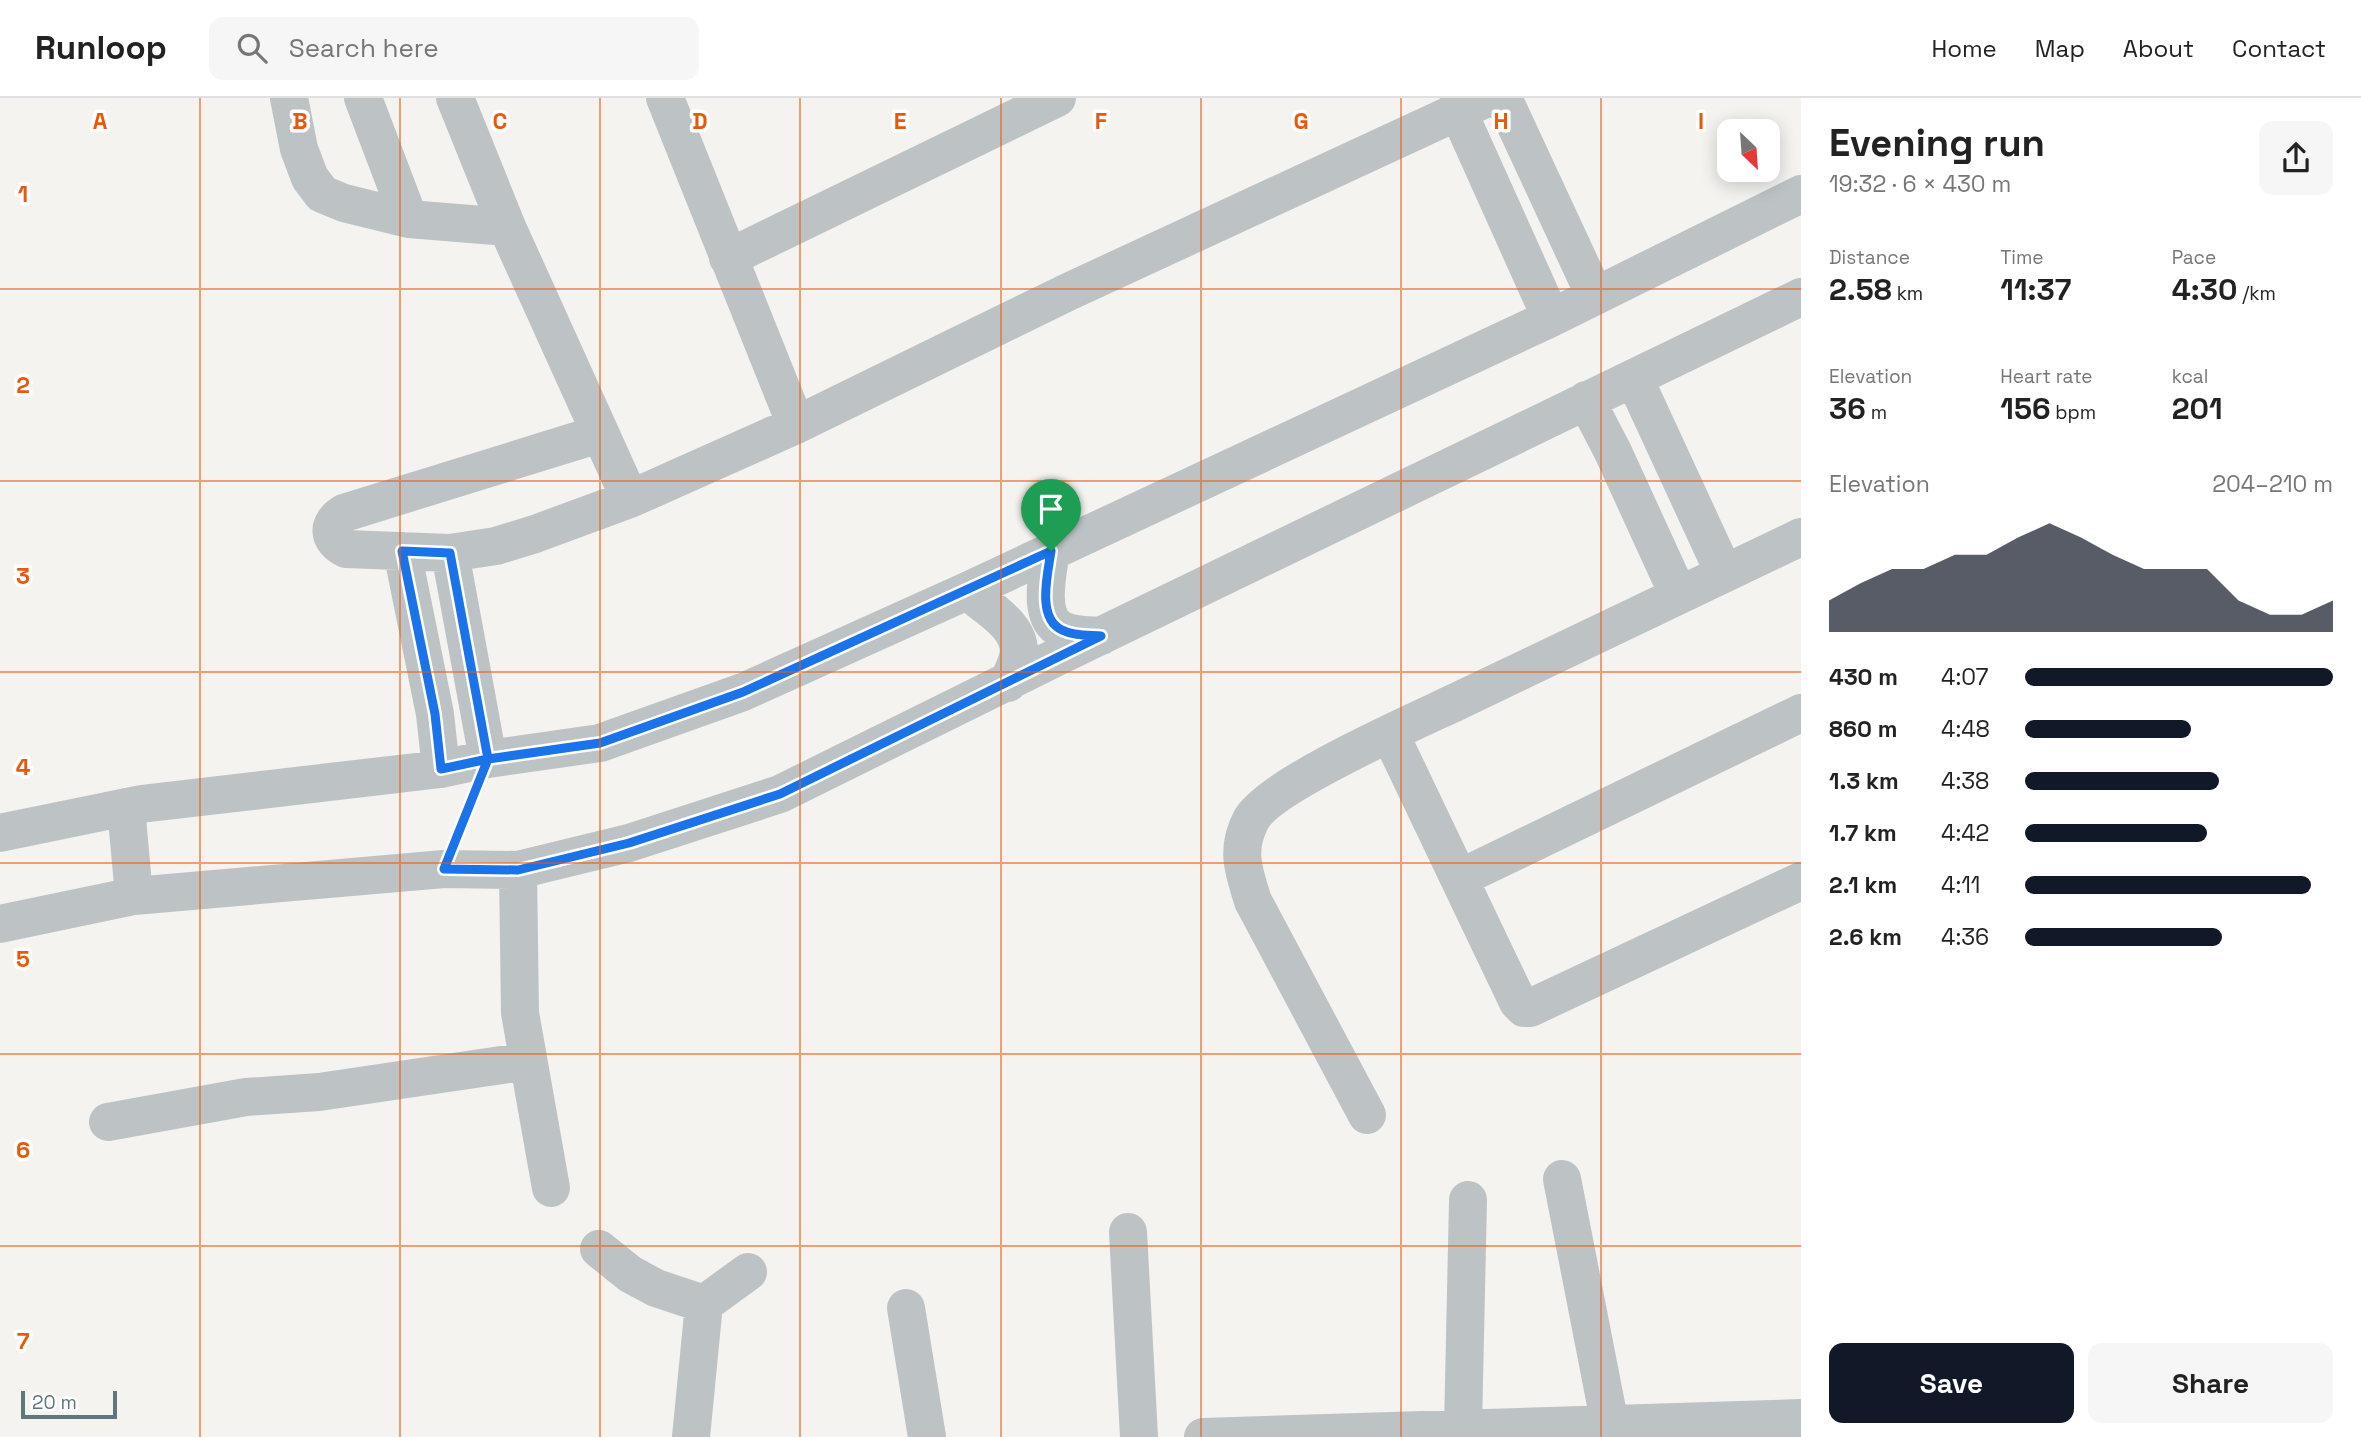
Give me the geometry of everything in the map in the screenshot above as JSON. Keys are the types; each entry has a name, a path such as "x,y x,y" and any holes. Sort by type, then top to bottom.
{"street":[{"path":"289,98 299,149 310,178 323,194 344,203 409,219 507,227"},
{"path":"363,98 409,219"},
{"path":"455,98 507,227 630,499"},
{"path":"665,98 796,425"},
{"path":"728,258 1058,98"},
{"path":"1503,98 1594,296"},
{"path":"599,434 344,513 334,519 331,526 334,539 346,549 450,553 496,546 630,499 796,425 1468,102 1551,318"},
{"path":"0,833 126,807 441,769 613,739 743,692 967,591 1551,318 1801,194"},
{"path":"0,924 134,896 444,869 518,870 629,843 780,794 1801,297"},
{"path":"1634,378 1724,573"},
{"path":"1586,400 1613,452 1678,594"},
{"path":"1367,1115 1253,901 1241,864 1244,839 1252,818 1271,798 1390,734 1801,537"},
{"path":"402,551 435,714 441,769"},
{"path":"1051,551 1045,594 1049,615 1058,629 1070,634 1101,636"},
{"path":"450,553 488,759"},
{"path":"967,591 1006,623 1016,639 1019,655 1008,683"},
{"path":"1460,878 1801,713"},
{"path":"1390,734 1518,1002 1524,1008 1530,1008 1801,881"},
{"path":"126,807 134,896"},
{"path":"518,870 520,1013 551,1188"},
{"path":"108,1122 246,1097 319,1092 528,1061"},
{"path":"1563,1179 1610,1425"},
{"path":"1450,1432 1468,1200"},
{"path":"1128,1232 1139,1437"},
{"path":"598,1249 630,1274 647,1283 704,1304"},
{"path":"691,1437 704,1304 748,1272"},
{"path":"906,1308 926,1437"},
{"path":"1203,1437 1450,1432 1801,1418"}],"path":[{"path":"444,869 488,759"}],"route":[{"path":"1051,551 743,692 600,743 488,759 450,553 402,551 435,714 441,769 488,759 444,869 518,870 629,843 780,794 1101,636 1070,634 1058,629 1049,615 1045,594 1051,551"}]}
